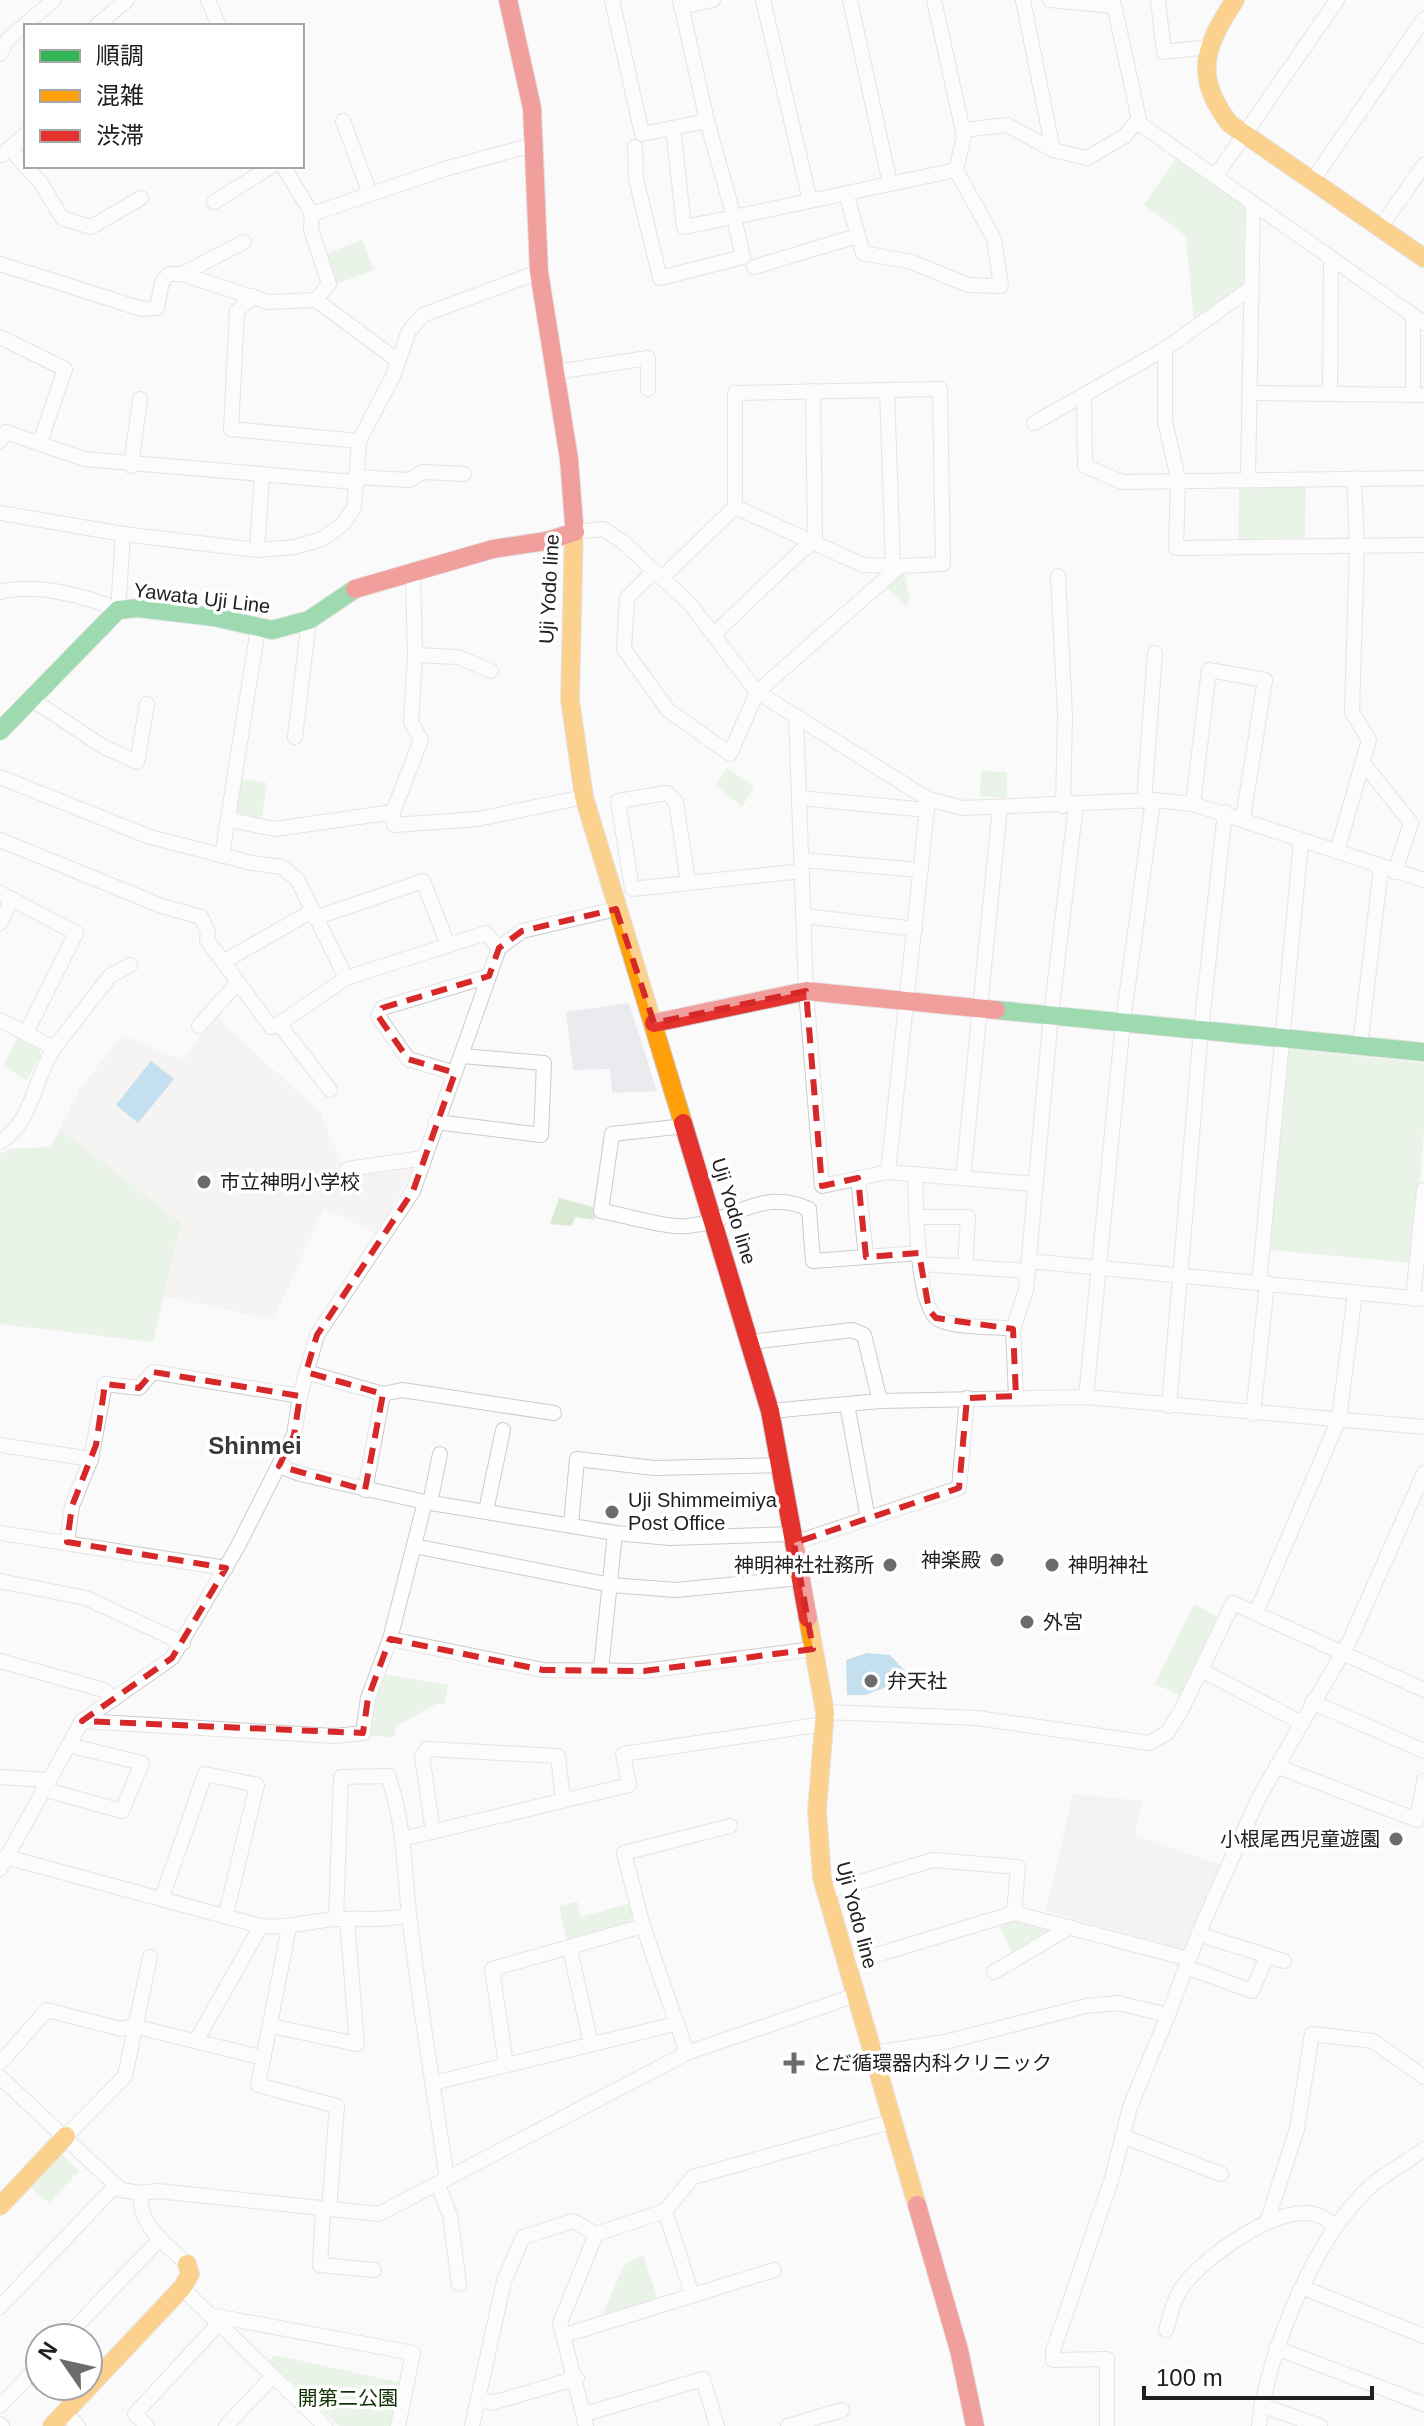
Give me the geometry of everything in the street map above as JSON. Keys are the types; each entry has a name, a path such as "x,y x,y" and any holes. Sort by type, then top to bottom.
{"main road":[{"name":"Uji Yodo line","path":"508,0 532,108 536,144 539,272 565,429 575,532 569,688 584,797 770,1411 825,1718 817,1841 826,1892 959,2350 975,2426"},
{"path":"1235,0 1208,47 1207,74 1211,99 1230,124 1424,258"},
{"name":"Yawata Uji Line","path":"0,731 118,610 138,608 214,617 272,630 309,620 360,586 413,575 493,549 546,541 575,532"},
{"path":"654,1023 806,991 1424,1052"},
{"path":"0,2206 66,2136"},
{"path":"65,2422 182,2288 190,2274 187,2264"}],"street":[{"path":"26,24 54,0"},
{"path":"98,24 127,0"},
{"path":"208,0 218,24"},
{"path":"612,0 642,134 707,121"},
{"path":"635,147 636,179 660,278 743,257 707,121 681,4 713,0"},
{"path":"763,0 810,201"},
{"path":"850,0 890,184"},
{"path":"846,193 863,253 912,262 968,285 1001,286 990,229 956,170 963,130 934,0"},
{"path":"1023,0 1053,150"},
{"path":"1050,0 1114,3 1140,124 1419,320 1419,394 1249,393"},
{"path":"1158,0 1164,52 1208,47"},
{"path":"1215,177 1337,0"},
{"path":"1312,181 1424,19"},
{"path":"0,54 8,39 24,25"},
{"path":"963,130 1007,125 1053,150 1087,158 1125,136 1139,118"},
{"path":"343,121 370,194"},
{"path":"673,128 684,227 956,170"},
{"path":"24,136 3,154 41,183 62,218 91,227 141,198"},
{"path":"312,214 536,144"},
{"path":"1380,228 1424,165"},
{"path":"214,202 269,168"},
{"path":"284,168 312,214 311,230 329,284 316,300"},
{"path":"1248,478 1253,204"},
{"path":"754,267 857,236"},
{"path":"182,274 244,242"},
{"path":"1330,394 1331,258"},
{"path":"0,264 142,309 157,308 162,282 169,274 182,274 268,302 316,300 397,360"},
{"path":"0,513 123,534 257,550 295,547 322,539 343,524 354,508 359,441 393,376 409,331 423,315 539,272"},
{"path":"1034,423 1084,398 1165,349 1251,288"},
{"path":"253,296 237,311 231,429 359,441"},
{"path":"0,337 65,369 40,442"},
{"path":"1165,349 1165,421 1178,479 1176,548 1424,545"},
{"path":"556,372 648,358 648,389"},
{"path":"735,507 863,565 943,564 940,389 735,393 735,507 627,598 624,649 668,710 730,754 757,692 897,566"},
{"path":"887,390 897,566"},
{"path":"813,391 815,542"},
{"path":"1084,398 1085,466 1122,482 1424,478"},
{"path":"131,466 140,399"},
{"path":"0,441 6,432 84,459 131,466 355,479 409,480 423,472 464,474"},
{"path":"257,550 262,475"},
{"path":"1337,852 1369,740 1352,712 1357,546 1354,478"},
{"path":"575,532 603,529 623,542 690,604 757,692 927,805"},
{"path":"0,592 15,588 94,599 118,610 123,534"},
{"path":"715,633 801,551 815,542"},
{"path":"413,575 415,655 411,722 421,740 393,812 394,825 478,819 584,797"},
{"path":"1016,1396 1013,1329 1026,1290 1070,806 1058,576"},
{"path":"295,737 309,620"},
{"path":"222,856 258,628"},
{"path":"1086,1397 1148,801 1155,653"},
{"path":"415,655 458,657 491,671"},
{"path":"1193,804 1209,670 1265,680 1243,818"},
{"path":"30,698 102,746 137,762 147,704"},
{"path":"796,716 806,991 822,1186 888,1172 1035,1184"},
{"path":"1360,1046 1388,870 1411,823 1363,763"},
{"path":"0,777 150,837 222,856 282,867 297,879 346,978"},
{"path":"632,889 618,801 667,793 676,802 688,882"},
{"path":"799,798 963,808 1148,801 1193,804 1225,812 1301,842 1424,880"},
{"path":"888,1172 927,805"},
{"path":"963,1178 1000,807"},
{"path":"230,820 275,829 393,812"},
{"path":"1169,1406 1201,1030 1225,812"},
{"path":"0,840 162,906 201,917 208,932 207,940 271,1027 346,978 486,933 499,948"},
{"path":"1253,1414 1301,842"},
{"path":"611,887 632,889 802,865 921,870"},
{"path":"223,962 314,914 423,881 448,945"},
{"path":"0,923 6,896 76,933 26,1033"},
{"path":"409,1915 341,1919 289,1927 261,1926 5,1853 82,1721 172,1658 226,1568 294,1435 300,1396 317,1335 413,1191 499,948 522,931 616,909"},
{"path":"804,916 915,929"},
{"path":"0,1142 15,1133 38,1087 40,1069 54,1048 110,976 130,965"},
{"path":"455,1073 408,1059 378,1016 382,1008 489,976"},
{"path":"202,1016 238,982"},
{"path":"0,1020 54,1048"},
{"path":"279,1024 330,1090"},
{"path":"436,1122 541,1135 544,1063 462,1056"},
{"path":"685,1126 612,1134 601,1211 687,1226 765,1202 791,1201 809,1209 813,1261 866,1257 920,1258 965,1267 1100,1268 1419,1299 1424,1190"},
{"path":"348,1169 423,1158"},
{"path":"915,1174 920,1258 929,1310 936,1318 1013,1329"},
{"path":"858,1178 866,1257"},
{"path":"917,1217 968,1217 965,1267"},
{"path":"1256,1613 1339,1419 1355,1293"},
{"path":"750,1342 852,1330 864,1335 880,1401"},
{"path":"67,1542 72,1506 91,1459 105,1384 139,1388 153,1372 300,1396"},
{"path":"306,1372 383,1394 402,1390 554,1413"},
{"path":"365,1490 383,1394"},
{"path":"770,1411 880,1401 1016,1396 1086,1397 1424,1427 1424,1418"},
{"path":"279,1466 365,1490 615,1533 670,1538 793,1539 868,1519 959,1488 967,1398"},
{"path":"847,1404 868,1519"},
{"path":"486,1511 503,1430"},
{"path":"0,1445 91,1459"},
{"path":"82,1721 335,1736 363,1733 368,1698 390,1639 440,1454"},
{"path":"571,1525 577,1459 654,1468 780,1465"},
{"path":"1107,2426 1107,2359 1053,2360 1053,2351 1130,2107 1198,1934 1276,1766 1342,1651 1424,1473"},
{"path":"0,1533 226,1568"},
{"path":"601,1669 615,1533"},
{"path":"414,1546 611,1585 676,1590 800,1578"},
{"path":"0,1581 86,1598 183,1643"},
{"path":"402,1839 629,1785 623,1754 825,1718 977,1718 1149,1743 1167,1733 1233,1603 1424,1690"},
{"path":"390,1639 543,1670 644,1671 813,1649"},
{"path":"0,1661 104,1690 114,1699"},
{"path":"1201,1670 1300,1722"},
{"path":"1312,1702 1424,1751"},
{"path":"0,1777 45,1785 122,1811 142,1763 68,1745"},
{"path":"433,1832 422,1756 427,1749 558,1756 563,1801"},
{"path":"1276,1766 1417,1820 1424,1781"},
{"path":"162,1898 205,1774 257,1785 226,1914"},
{"path":"271,2026 357,2044 341,1919 341,1777 388,1776 395,1795 402,1839 409,1915 433,2083 442,2182 450,2215 459,2284"},
{"path":"687,2053 643,1926 624,1853 730,1826"},
{"path":"826,1892 933,1860 971,1861 1018,1867 1014,1913"},
{"path":"847,1964 1014,1913 1187,1963 1252,1991 1267,1956"},
{"path":"196,2041 261,1926"},
{"path":"506,2064 492,1969 643,1926"},
{"path":"289,1927 258,2085 337,2106 320,2265 374,2270"},
{"path":"994,1972 1070,1927"},
{"path":"1198,1934 1284,1961"},
{"path":"570,1949 591,2044"},
{"path":"66,2136 125,2076 133,2026 150,1957"},
{"path":"0,2077 116,2185 129,2193 158,2191 379,2214 687,2053 856,1995"},
{"path":"874,2053 945,2042 1086,2006 1118,2003 1168,2015"},
{"path":"0,2063 47,2010 121,2029 133,2026 264,2058"},
{"path":"433,2083 675,2024"},
{"path":"1267,2222 1297,2129 1312,2034 1373,2041 1424,2077"},
{"path":"472,2426 504,2281 523,2237 573,2221 596,2234 665,2211 693,2177 893,2121"},
{"path":"1122,2136 1221,2174"},
{"path":"1259,2426 1261,2405 1276,2348 1335,2226 1373,2184 1418,2162 1424,2149"},
{"path":"0,2307 116,2185"},
{"path":"141,2193 139,2210 160,2239 187,2264"},
{"path":"665,2211 692,2294"},
{"path":"1166,2330 1178,2293 1190,2277 1227,2246 1267,2222 1311,2213 1335,2226"},
{"path":"596,2234 561,2315 586,2420 703,2379 717,2426"},
{"path":"80,2322 160,2239"},
{"path":"565,2335 774,2270"},
{"path":"182,2288 325,2426"},
{"path":"1304,2288 1424,2336"},
{"path":"147,2426 135,2414 215,2319"},
{"path":"215,2319 413,2353 398,2426"},
{"path":"1276,2348 1424,2404"},
{"path":"226,2426 273,2376"},
{"path":"478,2397 492,2403 577,2378"},
{"path":"0,2406 24,2381"},
{"path":"1261,2405 1320,2426"},
{"path":"788,2426 842,2410"}],"highlighted area":[{"path":"616,909 654,1023 806,991 822,1186 858,1178 866,1257 919,1253 929,1310 936,1318 1013,1329 1016,1396 967,1398 959,1488 794,1543 813,1649 644,1671 543,1670 390,1639 368,1698 363,1733 82,1721 172,1658 226,1568 67,1542 72,1506 96,1445 105,1384 139,1388 153,1372 300,1396 294,1435 279,1466 365,1490 383,1394 306,1372 317,1335 413,1191 455,1073 408,1059 378,1016 382,1008 489,976 499,948 522,931"}],"shaded area":[{"path":"629,1003 657,1091 612,1093 610,1069 573,1070 566,1012"},
{"name":"市立神明小学校","path":"216,1017 320,1112 348,1177 416,1164 377,1234 324,1209 273,1320 164,1296 153,1342 0,1324 0,1154 9,1149 51,1147 80,1089 122,1035 183,1060"},
{"path":"1073,1794 1142,1801 1134,1835 1223,1866 1187,1951 1046,1911"}],"green space":[{"path":"1178,155 1250,206 1247,281 1238,294 1194,323 1186,236 1144,205"},
{"path":"362,240 374,270 336,284 326,254"},
{"path":"1239,485 1306,485 1305,541 1238,542"},
{"path":"904,572 910,600 905,606 886,587"},
{"path":"727,768 754,786 742,807 716,785"},
{"path":"981,771 1007,772 1007,798 980,796"},
{"path":"242,779 267,783 262,819 244,817 236,811"},
{"path":"18,1037 38,1047 41,1055 26,1081 3,1065"},
{"path":"1287,1049 1424,1063 1424,1131 1413,1263 1270,1250"},
{"path":"60,1129 181,1223 153,1342 0,1324 0,1154 9,1149 51,1147"},
{"path":"559,1198 597,1208 595,1220 575,1217 572,1226 550,1224"},
{"path":"1194,1604 1220,1618 1182,1696 1155,1684"},
{"path":"381,1674 448,1685 444,1704 436,1704 396,1727 394,1737 371,1736 374,1697"},
{"path":"577,1901 581,1917 630,1903 634,1915 628,1923 567,1940 559,1906"},
{"path":"1017,1918 1053,1927 1013,1955 1000,1927"},
{"path":"58,2155 64,2155 79,2171 49,2203 30,2186"},
{"path":"643,2255 658,2300 601,2318 624,2265"},
{"name":"開第二公園","path":"274,2355 403,2383 393,2426 339,2426 269,2361"}],"water":[{"path":"151,1061 174,1079 138,1123 116,1105"},
{"path":"867,1653 890,1655 908,1674 908,1693 892,1685 865,1695 847,1695 846,1660"}],"traffic: fast":[{"path":"0,731 118,610 138,608 214,617 272,630 309,620 355,589"},
{"path":"996,1010 1424,1052"}],"traffic: slow":[{"path":"1235,0 1216,33 1207,62 1211,91 1230,124 1424,258"},
{"path":"574,524 570,700 584,797 683,1123"},
{"path":"808,1618 825,1712 817,1810 822,1878 917,2205"},
{"path":"0,2206 66,2136"},
{"path":"52,2426 182,2288 190,2274 187,2264"}],"traffic: jam":[{"path":"508,0 532,108 539,272 569,459 574,524"},
{"path":"355,589 493,549 546,541 575,532"},
{"path":"654,1023 806,991 996,1010"},
{"path":"683,1123 770,1411 808,1618"},
{"path":"917,2205 959,2350 975,2426"}],"place":[{"name":"市立神明小学校","path":"204,1182"},
{"name":"Uji Shimmeimiya Post Office","path":"612,1512"},
{"name":"神楽殿","path":"997,1560"},
{"name":"神明神社社務所","path":"890,1565"},
{"name":"神明神社","path":"1052,1565"},
{"name":"外宮","path":"1027,1622"},
{"name":"弁天社","path":"871,1681"},
{"name":"小根尾西児童遊園","path":"1396,1839"},
{"name":"とだ循環器内科クリニック","path":"794,2063"}],"district":[{"name":"Shinmei","path":"255,1446"}]}
